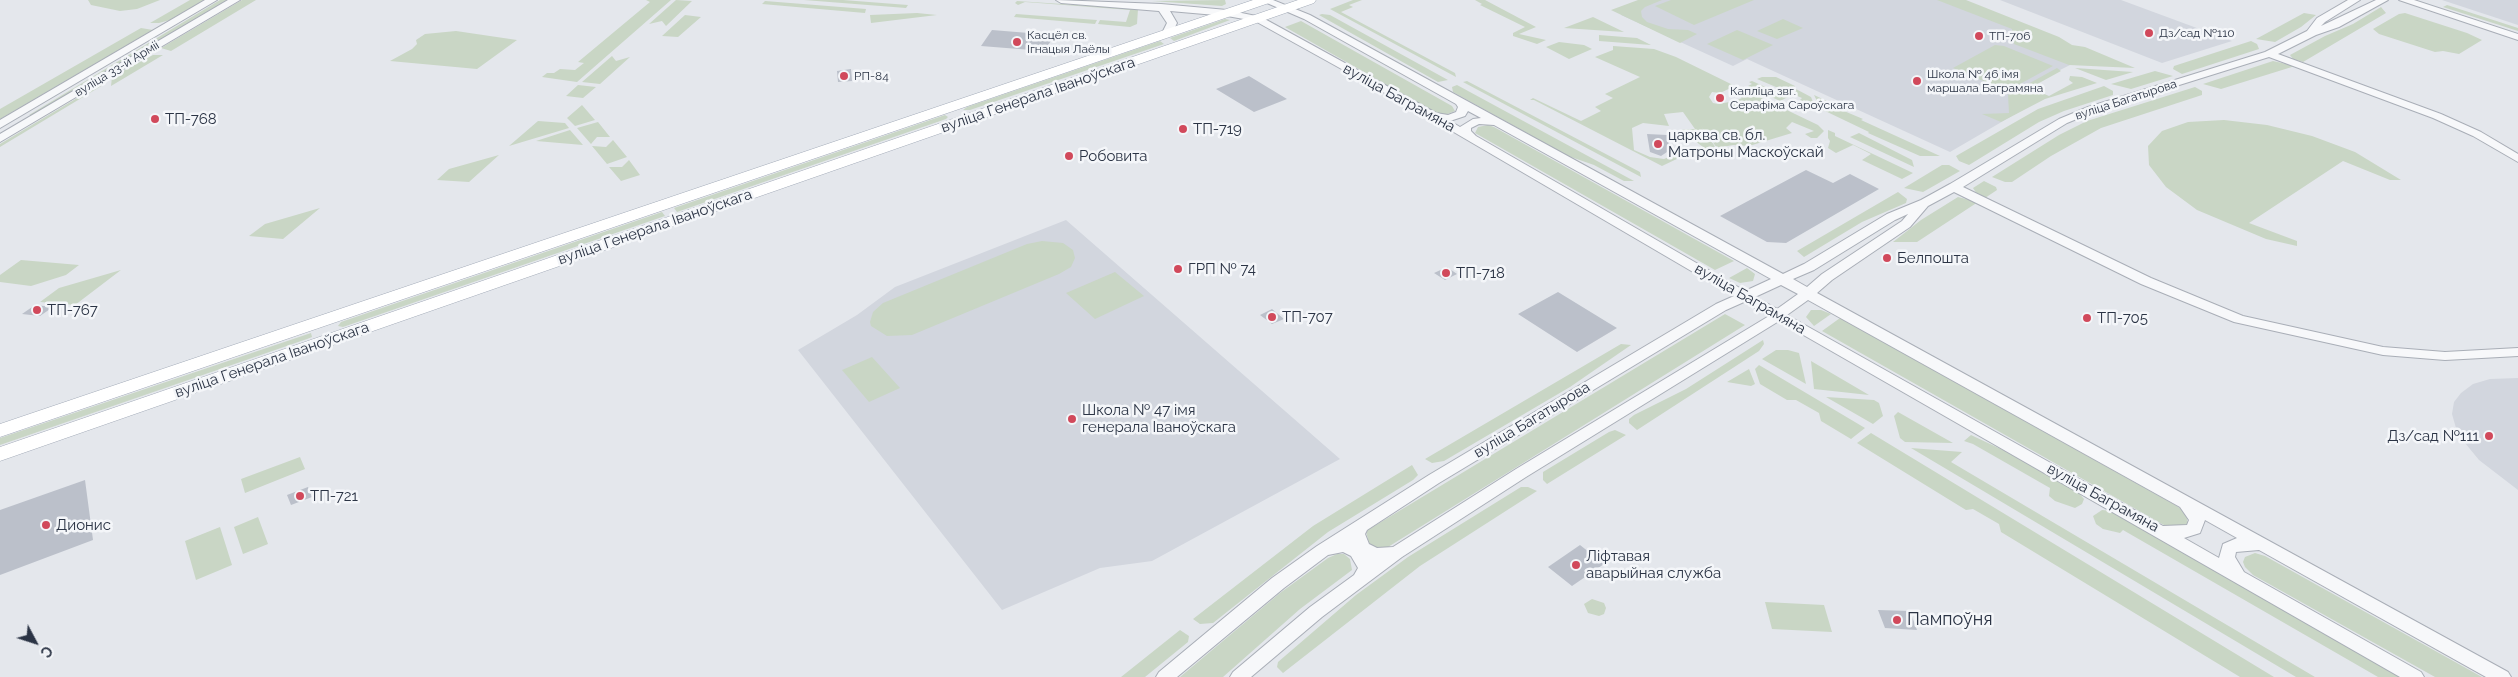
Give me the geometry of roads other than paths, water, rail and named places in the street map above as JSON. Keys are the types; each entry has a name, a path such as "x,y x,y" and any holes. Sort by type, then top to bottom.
{"main road":[{"name":"вуліца Генерала Іваноўскага","path":"0,430 1265,0"},
{"name":"вуліца Генерала Іваноўскага","path":"0,454 1310,0"},
{"path":"964,103 957,109 958,112 968,116 978,116"},
{"path":"934,113 946,112 954,116 955,120 948,126"},
{"path":"346,313 336,319 330,328 336,333 354,332"},
{"path":"302,328 314,328 321,332 320,338 309,348"}],"street":[{"name":"вуліца 33-й Арміі","path":"0,125 212,0"},
{"name":"вуліца 33-й Арміі","path":"0,139 235,0"},
{"name":"вуліца Баграмяна","path":"1061,0 1227,13 1258,19 1432,115 1744,296 2415,677"},
{"path":"1258,19 1265,0"},
{"name":"вуліца Баграмяна","path":"1265,0 1288,8 1460,102 2502,677"},
{"name":"вуліца Багатырова","path":"2312,33 2321,20 2355,0"},
{"name":"вуліца Багатырова","path":"1165,677 1278,583 1323,550 1361,525 1721,307 1809,267 1891,217 1925,203 2031,139 2092,109 2269,54 2312,33 2335,25 2383,0"},
{"path":"2404,0 2518,37"},
{"path":"1161,7 1172,23 1167,33"},
{"path":"2269,54 2437,116 2477,134 2518,159"},
{"path":"1432,115 1442,118 1458,116 1464,110 1460,102"},
{"path":"23,111 20,115 24,117 42,113"},
{"path":"0,125 17,121 22,124 18,128"},
{"path":"1473,139 1465,132 1469,124 1488,121 1502,125"},
{"path":"1954,187 2146,281 2238,319 2306,336 2383,351 2445,356 2518,352"},
{"name":"вуліца Багатырова","path":"1239,677 1316,612 1396,553 1779,315 1827,277 1906,224 1925,203"},
{"path":"2151,526 2176,533 2194,529 2196,525 2195,516 2180,500"},
{"path":"1361,525 1357,534 1363,548 1382,555 1396,553"},
{"path":"2246,580 2228,563 2227,552 2229,548 2246,543 2271,550"},
{"path":"1323,550 1336,546 1357,552 1365,562 1366,568 1360,579"}],"place":[{"name":"Дз/сад №110","path":"2149,33"},
{"name":"ТП-706","path":"1979,36"},
{"name":"Касцёл св. Ігнацыя Лаёлы","path":"1017,42"},
{"name":"РП-84","path":"844,76"},
{"name":"Школа № 46 імя маршала Баграмяна","path":"1917,81"},
{"name":"Капліца звг. Серафіма Сароўскага","path":"1720,98"},
{"name":"ТП-768","path":"155,119"},
{"name":"ТП-719","path":"1183,129"},
{"name":"царква св. бл. Матроны Маскоўскай","path":"1658,144"},
{"name":"Робовита","path":"1069,156"},
{"name":"Белпошта","path":"1887,258"},
{"name":"ГРП № 74","path":"1178,269"},
{"name":"ТП-718","path":"1446,273"},
{"name":"ТП-767","path":"37,310"},
{"name":"ТП-707","path":"1272,317"},
{"name":"ТП-705","path":"2087,318"},
{"name":"Школа № 47 імя генерала Іваноўскага","path":"1072,419"},
{"name":"Дз/сад №111","path":"2489,436"},
{"name":"ТП-721","path":"300,496"},
{"name":"Дионис","path":"46,525"},
{"name":"Ліфтавая аварыйная служба","path":"1576,565"},
{"name":"Пампоўня","path":"1897,620"}]}
